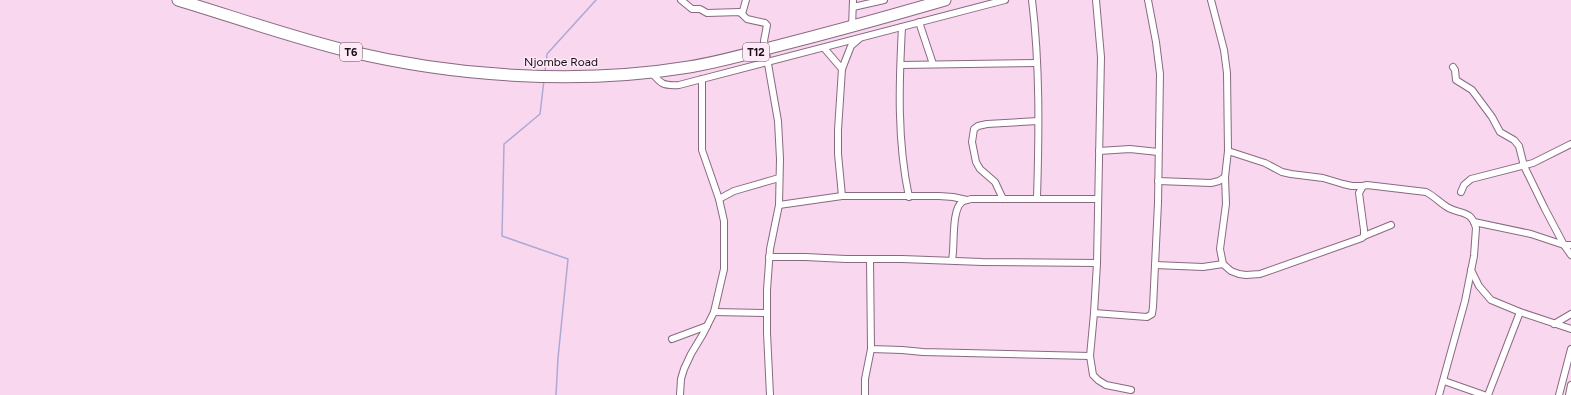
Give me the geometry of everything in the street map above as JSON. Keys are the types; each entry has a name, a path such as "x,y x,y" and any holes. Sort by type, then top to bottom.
{"highway":[{"name":"Njombe Road","path":"178,0 347,51 389,60 464,71 530,76 620,75 689,67 852,27 945,0"}],"street":[{"path":"681,0 692,9 700,9 707,13 736,12 742,14 747,20 765,23 767,25 764,41 779,139 779,205 772,234 769,258 766,313 770,395"},
{"path":"742,14 746,0"},
{"path":"852,27 853,3 884,0"},
{"path":"651,72 662,84 668,86 679,85 1005,0"},
{"path":"1032,0 1037,63 1037,198"},
{"path":"1096,0 1101,57 1097,263 1090,356 1093,375 1098,380 1106,385 1131,390"},
{"path":"1094,313 1142,317 1152,314 1158,181 1160,74 1148,0"},
{"path":"1211,0 1224,50 1227,73 1228,151 1225,177 1226,204 1220,249 1224,264 1231,271 1239,274 1260,274 1322,251 1358,241 1364,236 1391,225"},
{"path":"920,22 933,64"},
{"path":"902,27 900,112 902,158 909,197"},
{"path":"842,196 838,130 842,69 851,46 859,39"},
{"path":"824,48 842,69"},
{"path":"901,65 1037,63"},
{"path":"1453,66 1456,70 1456,80 1472,90 1492,117 1500,132 1514,140 1521,151 1533,164"},
{"path":"680,395 681,379 684,369 714,312 724,269 724,222 719,200 702,150 702,79"},
{"path":"1003,199 994,182 980,169 976,162 972,142 974,129 978,126 988,124 1038,121"},
{"path":"1461,192 1464,185 1471,179 1533,164 1571,144"},
{"path":"1099,151 1130,149 1158,152"},
{"path":"1228,151 1265,163 1282,172 1291,174 1323,178 1352,186 1363,186 1370,184 1426,192 1451,209 1464,212 1470,216 1474,222 1476,235 1471,270 1444,381 1439,395"},
{"path":"1521,151 1524,166 1564,245 1571,255"},
{"path":"1158,181 1211,183 1219,182 1225,177"},
{"path":"719,200 734,191 779,178"},
{"path":"1363,186 1359,193 1364,236"},
{"path":"779,205 842,196 953,197 967,200 1037,198 1098,199"},
{"path":"952,260 958,207 962,202 967,200"},
{"path":"1474,222 1531,234 1564,245 1571,245"},
{"path":"769,258 805,257 1097,263"},
{"path":"865,395 865,379 871,349 870,259"},
{"path":"1155,265 1203,267 1224,264"},
{"path":"1471,270 1479,286 1491,300 1520,312 1571,329"},
{"path":"714,312 766,313"},
{"path":"1488,395 1520,312"},
{"path":"1554,324 1571,314"},
{"path":"672,339 707,326"},
{"path":"871,349 923,352 1090,356"},
{"path":"1559,395 1571,349"},
{"path":"1444,381 1484,395"},
{"path":"1569,395 1571,385"}],"waterway":[{"path":"545,72 547,54 596,0"},
{"path":"544,80 540,114 504,144 502,236 568,259 558,358 556,395"}]}
